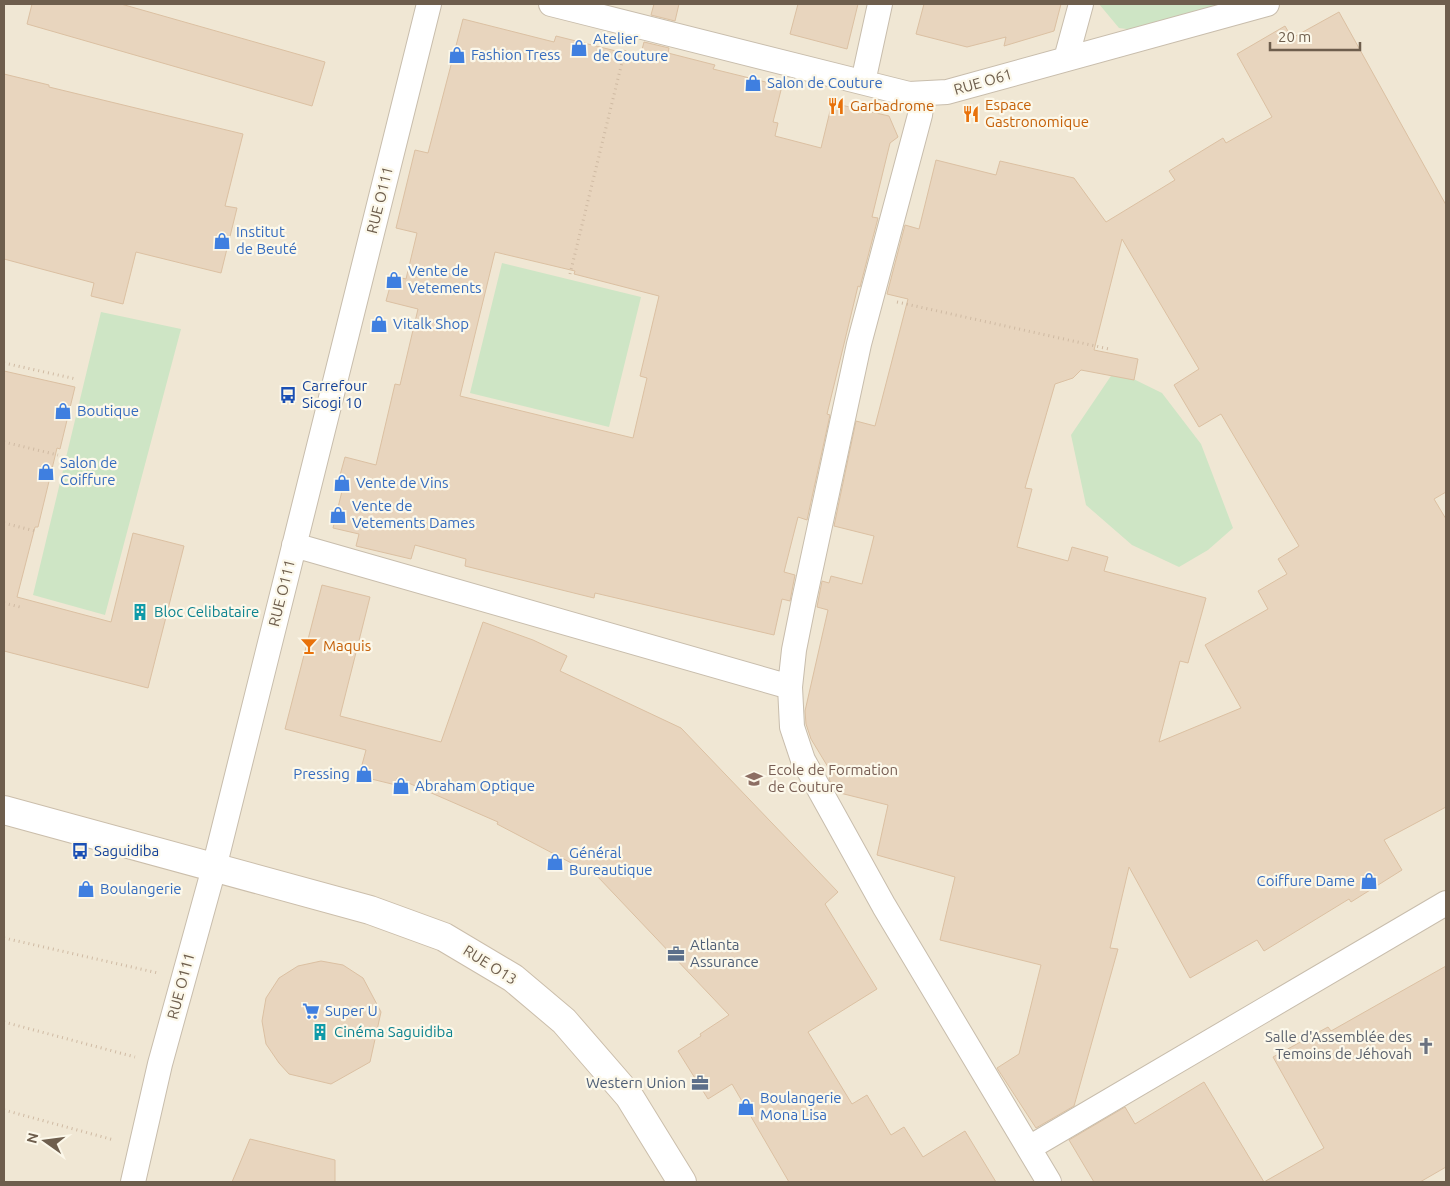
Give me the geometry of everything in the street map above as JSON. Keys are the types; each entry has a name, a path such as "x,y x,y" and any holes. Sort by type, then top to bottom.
{"main road":[{"name":"RUE O13","path":"4,810 370,910 444,937 513,978 564,1021 629,1096 682,1182"}],"street":[{"name":"RUE O111","path":"133,1182 160,1064 214,868 429,4"},
{"name":"RUE O61","path":"551,4 910,94 947,92 1267,4"},
{"path":"864,82 880,4"},
{"path":"1066,59 1081,4"},
{"path":"923,94 920,115 859,344 804,600 794,650 790,687 792,727 802,760 884,906 1049,1182"},
{"path":"294,545 790,687"},
{"path":"1029,1148 1446,902"}],"path":[{"path":"570,274 632,24"},
{"path":"872,296 1109,349"},
{"path":"4,363 76,379"},
{"path":"4,442 58,455"},
{"path":"4,523 35,531"},
{"path":"4,603 20,607"},
{"path":"4,938 183,979"},
{"path":"4,1022 160,1064"},
{"path":"4,1110 140,1147"}],"shaded area":[{"path":"4,4 1446,4 1446,1182 4,1182"}],"green space":[{"path":"1099,4 1229,4 1149,32 1119,28"},
{"path":"502,263 641,297 609,427 470,393"},
{"path":"101,312 181,329 105,615 33,595"},
{"path":"1115,370 1162,393 1201,444 1233,528 1208,550 1179,567 1132,545 1086,505 1071,435"}],"building":[{"path":"32,4 121,4 325,62 312,106 27,24"},
{"path":"654,4 679,4 675,21 651,15"},
{"path":"798,4 858,4 847,49 790,34"},
{"path":"924,4 1061,4 1054,31 1004,46 1006,37 967,47 916,34"},
{"path":"1339,12 1446,205 1446,492 1434,499 1446,519 1446,807 1384,840 1402,870 1351,902 1349,899 1264,951 1257,940 1190,978 1129,867 1110,948 1118,949 1074,1106 1036,1128 997,1068 1019,1054 1041,965 940,940 955,877 877,855 888,805 836,792 829,779 831,772 811,739 806,724 805,711 828,610 817,607 822,581 829,583 831,576 862,584 874,536 834,526 856,421 875,426 908,299 887,294 905,225 919,229 936,160 996,175 1000,161 1074,178 1106,222 1175,180 1169,171 1223,138 1226,143 1272,117 1237,54 1285,26 1292,38","holes":["1122,239 1199,369 1174,385 1199,427 1221,414 1299,546 1278,559 1287,574 1258,591 1268,609 1205,645 1241,708 1159,742 1180,661 1188,663 1206,598 1104,571 1108,557 1072,547 1068,561 1017,547 1032,489 1025,488 1055,384 1073,378 1081,370 1134,380 1138,359 1094,350"]},
{"path":"463,19 554,42 556,36 640,57 644,42 669,48 668,53 715,65 713,69 782,86 773,122 778,123 775,136 821,148 832,103 889,116 898,137 890,143 872,217 878,218 860,287 858,286 827,414 830,415 807,520 798,517 784,572 795,575 790,601 782,599 774,635 595,593 594,598 465,566 466,559 415,545 411,559 356,546 359,534 333,528 343,487 337,486 345,457 376,465 395,384 400,385 418,309 386,301 393,276 406,279 417,233 396,228 415,150 428,153","holes":["495,252 575,271 574,274 659,296 640,376 647,378 633,438 460,396"]},
{"path":"4,74 49,85 49,87 243,134 225,206 237,208 221,273 136,252 123,304 91,296 94,283 4,259"},
{"path":"4,371 75,387 60,449 57,448 38,527 35,527 17,597 111,622 133,533 184,546 148,688 4,651"},
{"path":"322,585 370,597 340,716 441,742 483,622 533,640 567,656 560,671 681,728 838,892 825,904 877,989 808,1032 852,1104 867,1095 891,1135 904,1127 923,1157 965,1131 996,1182 789,1182 732,1084 708,1099 678,1051 729,1015 598,877 497,824 498,822 397,778 396,785 359,776 366,750 285,729"},
{"name":"Cinéma Saguidiba","path":"321,961 343,965 363,978 381,1012 370,1062 331,1084 289,1074 266,1044 262,1021 266,998 279,978 298,966"},
{"path":"1446,966 1446,1167 1420,1182 1264,1182 1324,1148 1273,1057 1328,1027 1331,1031"},
{"path":"1204,1082 1264,1182 1094,1182 1069,1140 1125,1107 1135,1124"},
{"path":"250,1139 335,1160 335,1182 232,1182"}],"place":[{"name":"Atelier de Couture","path":"579,48"},
{"name":"Fashion Tress","path":"457,55"},
{"name":"Salon de Couture","path":"753,83"},
{"name":"Garbadrome","path":"836,106"},
{"name":"Espace Gastronomique","path":"971,114"},
{"name":"Institut de Beuté","path":"222,241"},
{"name":"Vente de Vetements","path":"394,280"},
{"name":"Vitalk Shop","path":"379,324"},
{"name":"Carrefour Sicogi 10","path":"288,395"},
{"name":"Boutique","path":"63,411"},
{"name":"Salon de Coiffure","path":"46,472"},
{"name":"Vente de Vins","path":"342,483"},
{"name":"Vente de Vetements Dames","path":"338,515"},
{"name":"Bloc Celibataire","path":"140,612"},
{"name":"Maquis","path":"309,646"},
{"name":"Pressing","path":"364,774"},
{"name":"Ecole de Formation de Couture","path":"754,779"},
{"name":"Abraham Optique","path":"401,786"},
{"name":"Saguidiba","path":"80,851"},
{"name":"Général Bureautique","path":"555,862"},
{"name":"Coiffure Dame","path":"1369,881"},
{"name":"Boulangerie","path":"86,889"},
{"name":"Atlanta Assurance","path":"676,954"},
{"name":"Super U","path":"311,1011"},
{"name":"Cinéma Saguidiba","path":"320,1032"},
{"name":"Salle d'Assemblée des Temoins de Jéhovah","path":"1426,1046"},
{"name":"Western Union","path":"700,1083"},
{"name":"Boulangerie Mona Lisa","path":"746,1107"}]}
